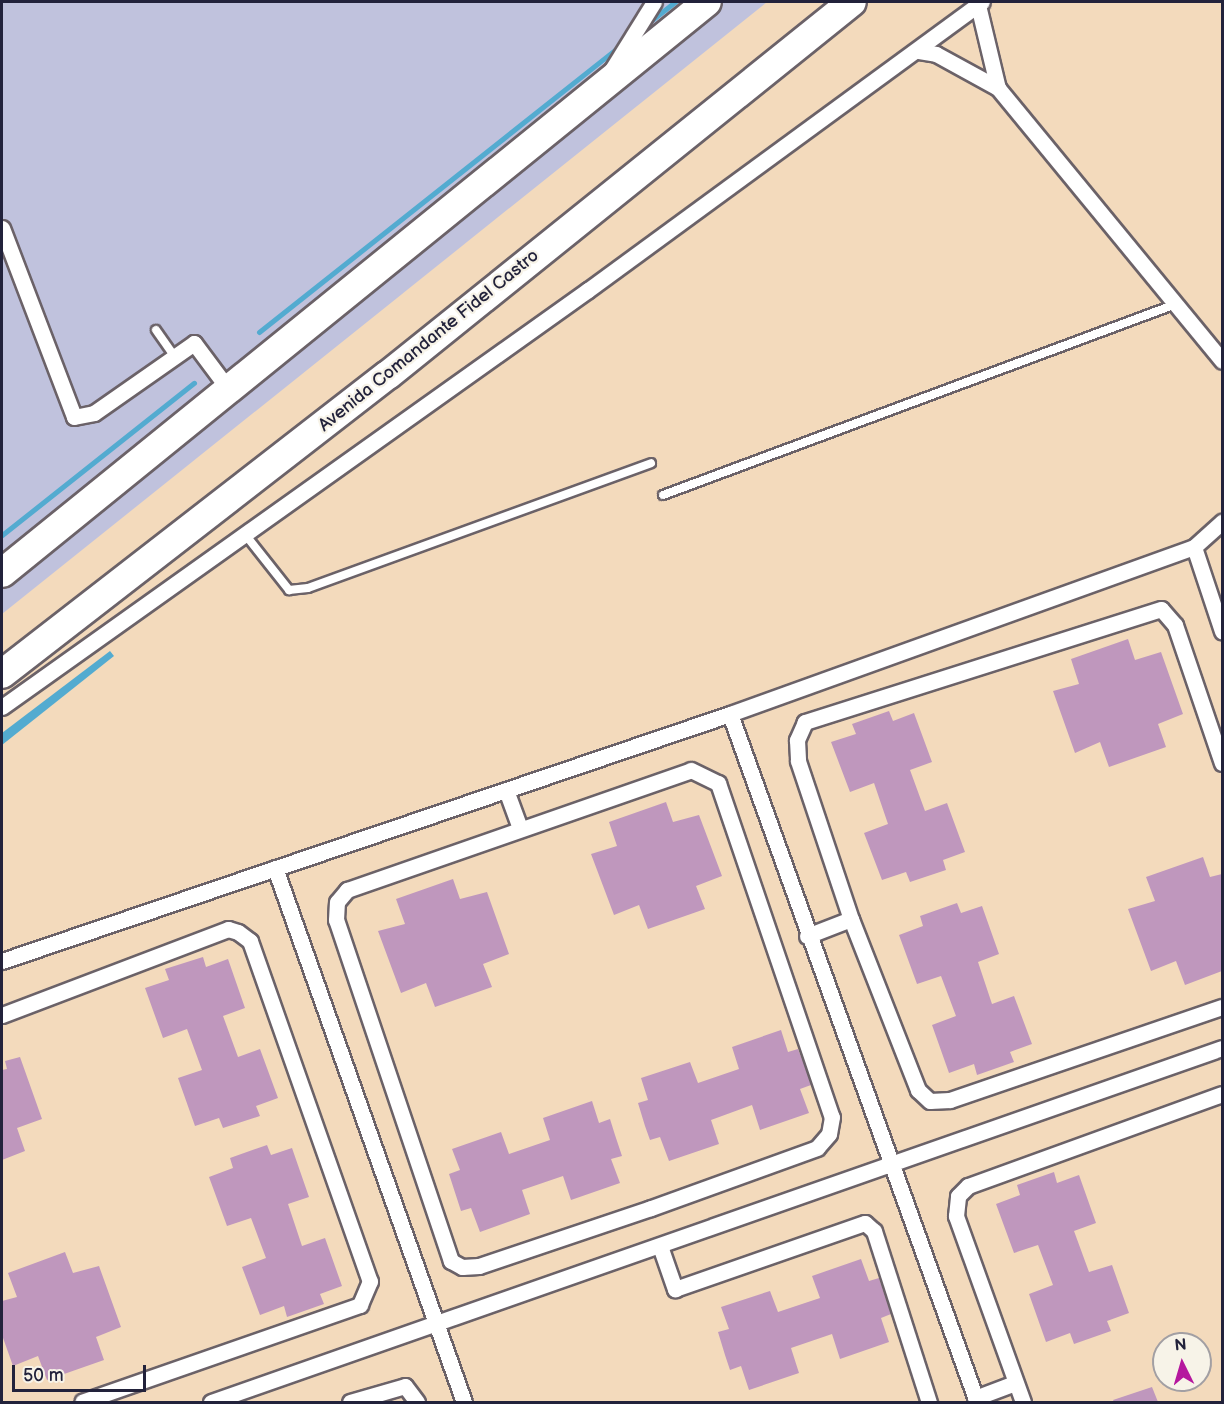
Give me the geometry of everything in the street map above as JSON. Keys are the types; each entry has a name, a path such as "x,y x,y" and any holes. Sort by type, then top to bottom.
{"highway":[{"path":"2,573 707,2"},
{"name":"Avenida Comandante Fidel Castro","path":"2,674 388,375 852,2"}],"street":[{"path":"605,85 635,24 654,2"},
{"path":"2,707 243,531 919,51 980,3 998,88"},
{"path":"919,51 936,54 998,88 1178,303 1222,361"},
{"path":"2,228 74,417 94,414 194,343 229,390"},
{"path":"2,962 730,714 1194,547 1222,522"},
{"path":"1194,547 1222,631"},
{"path":"1222,763 1175,625 1161,609 805,722 798,740 798,761 851,919 918,1090 930,1101 950,1100 1222,1007"},
{"path":"730,714 807,936 976,1400 1015,1383"},
{"path":"692,770 718,783 832,1117 829,1134 817,1148 490,1263 462,1267 451,1262 336,920 337,902 347,890 520,828 692,770"},
{"path":"506,790 520,828"},
{"path":"275,868 464,1402"},
{"path":"807,936 851,919"},
{"path":"2,1015 228,929 238,932 250,941 370,1281 360,1305 82,1402"},
{"path":"211,1402 1222,1048"},
{"path":"1023,1402 956,1216 958,1196 968,1186 1222,1094"},
{"path":"660,1246 675,1289 865,1223 874,1231 929,1402"},
{"path":"350,1402 405,1386 417,1402"}],"lane":[{"path":"663,495 1178,303"},
{"path":"156,330 175,357"},
{"path":"243,531 289,590 308,588 651,463"}],"shaded area":[{"path":"2,2 767,2 2,614"}],"water":[{"path":"110,651 114,656 2,745 2,733"}],"building":[{"path":"1128,639 1135,660 1161,652 1183,714 1158,724 1166,747 1109,767 1100,742 1075,753 1053,691 1079,684 1071,659"},
{"path":"889,711 893,721 914,713 932,762 910,770 925,811 947,803 965,852 943,860 946,870 910,882 906,872 882,880 864,833 888,824 874,783 850,792 831,742 856,734 852,724"},
{"path":"666,802 673,822 699,815 722,876 696,886 705,909 648,929 639,905 614,915 591,854 617,846 609,822"},
{"path":"1203,857 1210,877 1222,874 1222,971 1185,985 1176,961 1151,971 1128,909 1155,901 1146,877"},
{"path":"453,879 460,899 487,892 509,954 483,964 492,987 435,1007 426,983 401,993 378,931 405,924 396,899"},
{"path":"957,903 961,913 982,906 999,954 978,962 992,1004 1014,996 1032,1044 1010,1052 1014,1062 977,1075 974,1064 949,1073 932,1025 956,1016 941,976 917,984 899,935 923,926 920,916"},
{"path":"203,957 206,967 228,959 245,1008 223,1016 238,1057 260,1049 278,1098 256,1106 260,1116 223,1128 219,1118 195,1126 178,1078 202,1070 187,1029 163,1038 145,988 169,980 165,969"},
{"path":"781,1030 788,1052 798,1049 804,1064 811,1085 800,1089 809,1113 760,1130 752,1105 711,1120 719,1144 669,1161 660,1137 650,1140 645,1126 638,1103 648,1100 641,1078 690,1062 698,1083 739,1069 732,1047"},
{"path":"20,1057 42,1119 17,1128 25,1151 2,1160 2,1070 7,1069 5,1061"},
{"path":"592,1101 599,1123 610,1119 622,1156 611,1159 620,1183 571,1200 563,1176 522,1190 530,1214 480,1232 471,1208 461,1211 449,1174 460,1170 452,1149 501,1132 509,1154 550,1140 543,1118"},
{"path":"267,1145 271,1155 292,1148 309,1197 288,1204 302,1246 325,1238 342,1286 320,1294 324,1304 287,1317 284,1306 260,1315 242,1267 266,1258 251,1218 227,1226 209,1177 233,1168 230,1158"},
{"path":"1054,1172 1057,1183 1079,1175 1096,1223 1074,1231 1089,1272 1112,1265 1129,1313 1107,1321 1111,1331 1074,1344 1070,1333 1046,1342 1029,1294 1053,1285 1038,1245 1014,1253 996,1204 1020,1195 1017,1185"},
{"path":"65,1252 73,1273 99,1266 121,1327 96,1337 104,1360 47,1380 38,1356 13,1366 2,1335 2,1301 17,1297 8,1273"},
{"path":"861,1259 869,1281 879,1278 891,1314 881,1318 889,1342 840,1359 832,1334 791,1348 799,1373 749,1390 741,1366 730,1370 718,1332 729,1329 721,1307 770,1291 778,1312 820,1298 812,1276"},
{"path":"1152,1387 1152,1392 1158,1402 1114,1402 1113,1400"}],"waterway":[{"path":"648,23 675,2"},
{"path":"259,332 622,44"},
{"path":"2,535 194,383"}]}
